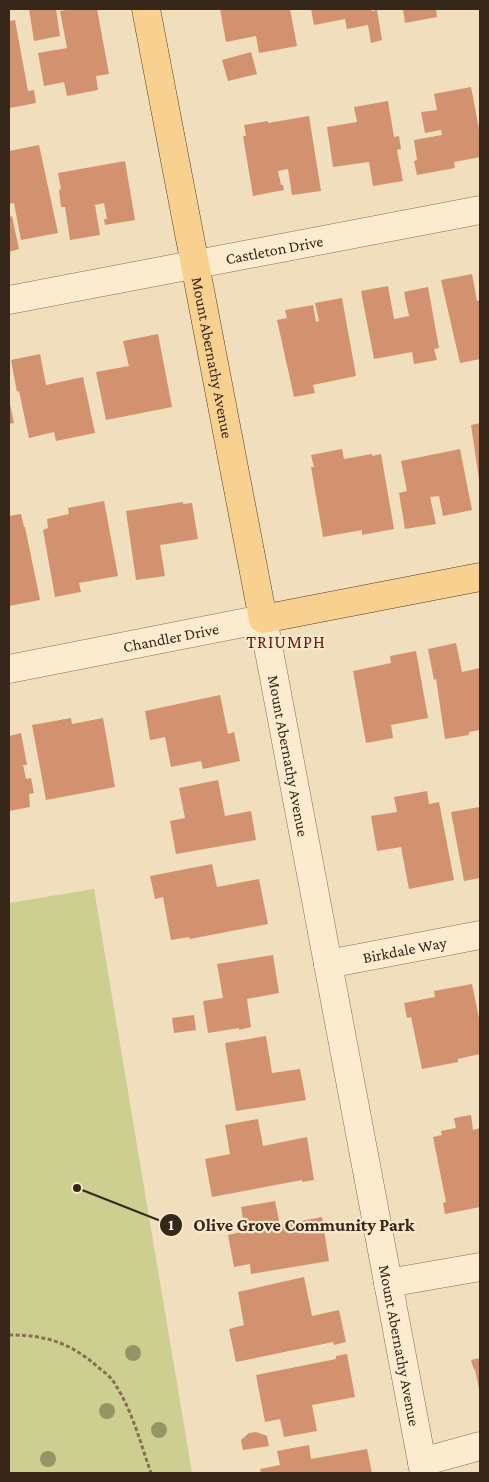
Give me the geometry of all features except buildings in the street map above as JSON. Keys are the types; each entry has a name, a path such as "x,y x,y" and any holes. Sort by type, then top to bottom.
{"main road":[{"name":"Mount Abernathy Avenue","path":"146,9 263,619"},
{"name":"Chandler Drive","path":"263,619 480,577"}],"street":[{"name":"Castleton Drive","path":"9,300 480,210"},
{"name":"Chandler Drive","path":"9,669 263,619"},
{"name":"Mount Abernathy Avenue","path":"263,619 423,1468"},
{"name":"Birkdale Way","path":"328,964 480,936"},
{"path":"388,1283 480,1267"},
{"path":"423,1468 480,1446"}],"path":[{"path":"9,1335 28,1335 53,1340 83,1354 112,1380 130,1411 151,1473"}],"green space":[{"path":"94,889 192,1473 9,1473 9,903"}],"place":[{"name":"Olive Grove Community Park","path":"77,1188"}],"district":[{"name":"TRIUMPH","path":"286,642"}]}
